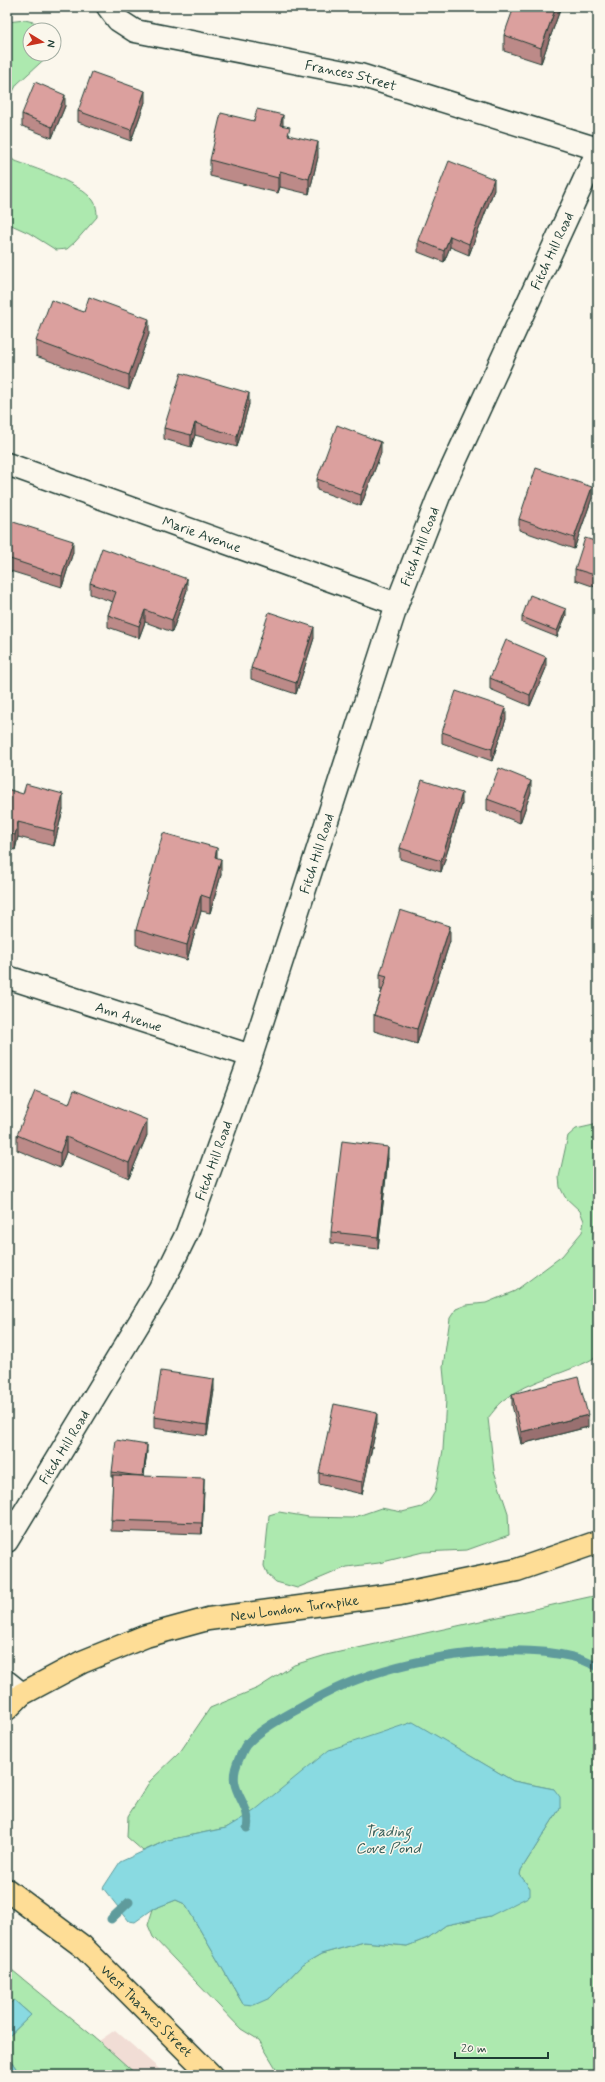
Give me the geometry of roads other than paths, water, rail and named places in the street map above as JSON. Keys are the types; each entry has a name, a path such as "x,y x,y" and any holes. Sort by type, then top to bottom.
{"main road":[{"name":"New London Turnpike","path":"7,1709 14,1688 146,1636 201,1621 400,1594 517,1570 598,1542"},
{"name":"West Thames Street","path":"7,1890 82,1946 211,2075"}],"street":[{"name":"Frances Street","path":"108,7 118,20 135,31 360,75 598,149"},
{"name":"Fitch Hill Road","path":"7,1541 160,1290 187,1233 251,1056 397,604 440,496 598,149"},
{"name":"Marie Avenue","path":"7,464 397,604"},
{"name":"Ann Avenue","path":"7,977 251,1056"}],"water":[{"name":"Trading Cove Pond","path":"413,1722 513,1781 554,1789 560,1797 560,1808 521,1870 520,1875 530,1888 530,1896 490,1916 446,1925 428,1938 407,1946 364,1942 321,1954 302,1965 270,1998 254,2005 243,2004 185,1904 176,1900 153,1909 135,1922 129,1921 103,1888 120,1862 168,1840 226,1828 254,1811 329,1750"},
{"path":"14,2000 31,2015 7,2038 7,2007"},
{"path":"7,2054 20,2075 7,2075"}],"waterway":[{"path":"247,1828 248,1819 246,1810 234,1780 235,1770 245,1747 263,1730 278,1720 346,1684 398,1667 428,1660 489,1652 547,1652 576,1658 598,1667"},
{"path":"111,1919 129,1902"}]}
